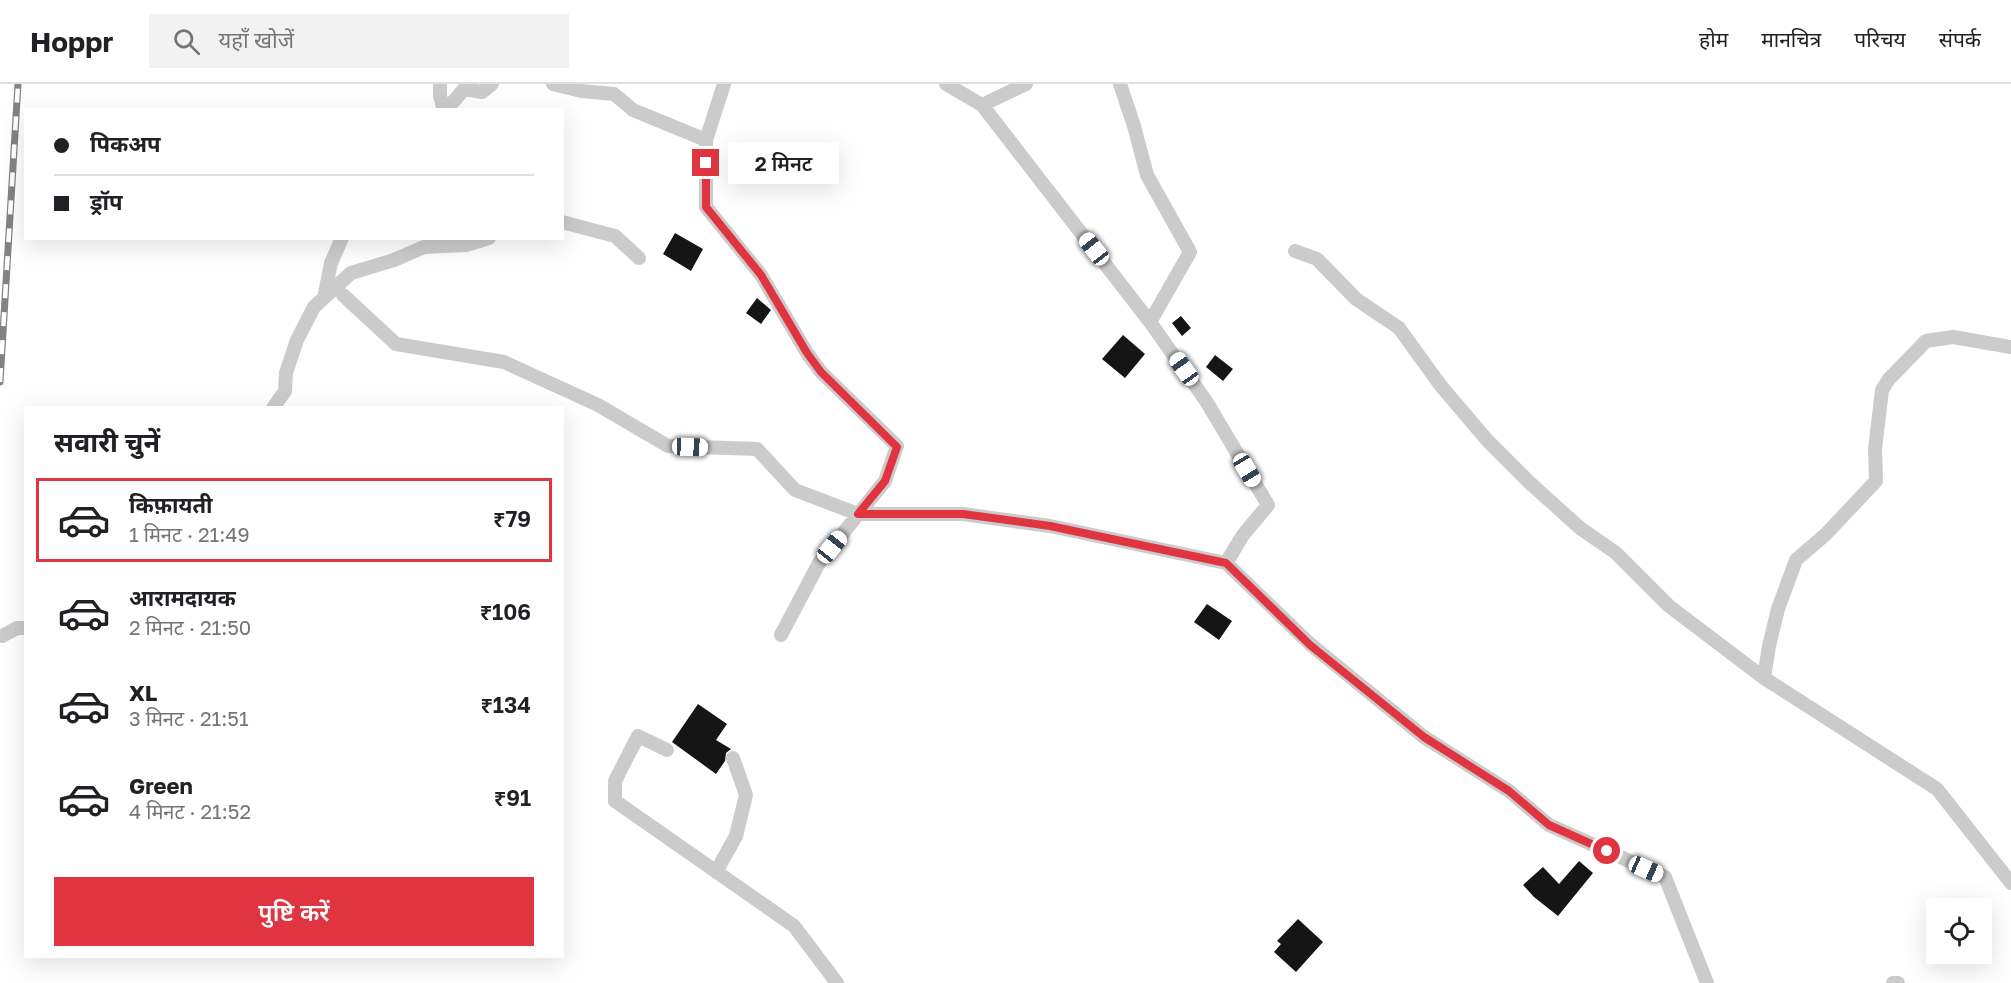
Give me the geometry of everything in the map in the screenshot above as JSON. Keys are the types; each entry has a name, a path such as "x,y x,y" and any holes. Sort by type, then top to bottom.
{"street":[{"path":"440,84 440,96 444,108"},
{"path":"445,108 466,86 482,92 492,84"},
{"path":"554,84 581,91 614,94 633,110 706,140"},
{"path":"724,84 706,140 706,207 761,275 807,353 821,372 897,447 885,481 819,563 781,635"},
{"path":"946,84 982,105 1150,322 1206,401 1268,504 1243,535 1226,563"},
{"path":"982,105 1026,84"},
{"path":"1120,84 1147,175 1190,252 1150,322"},
{"path":"564,221 615,236 639,258"},
{"path":"324,298 331,264 341,240"},
{"path":"274,406 285,391 286,373 297,340 314,307 351,273 394,260 424,247 466,245 482,240"},
{"path":"1295,251 1317,259 1356,299 1399,328 1441,386 1487,440 1580,528 1616,553 1669,606 1764,678 1937,789 2011,883"},
{"path":"343,295 396,344 504,362 598,405 668,446 757,449 795,490 858,514 963,514 1050,526 1226,563 1310,645 1424,737 1509,791 1549,825 1665,877 1707,983"},
{"path":"1764,678 1778,609 1796,560 1826,534 1876,481 1875,449 1879,410 1882,390 1889,379 1926,341 1953,337 2011,347"},
{"path":"2,636 17,628 24,628"},
{"path":"667,750 638,736 615,781 615,801 794,926 837,983"},
{"path":"716,872 736,836 746,795 734,758"},
{"path":"1893,983 1898,983"}],"building":[{"path":"675,233 703,249 691,271 663,254"},
{"path":"757,298 771,310 761,324 746,313"},
{"path":"1181,316 1191,328 1182,336 1172,323"},
{"path":"1123,335 1145,354 1125,378 1102,359"},
{"path":"1215,355 1233,369 1223,381 1206,367"},
{"path":"1207,604 1232,621 1219,640 1194,622"},
{"path":"698,704 727,724 716,740 731,749 726,753 725,761 716,774 672,742"},
{"path":"1579,861 1593,873 1558,916 1523,885 1543,867 1559,884"},
{"path":"1298,919 1323,942 1296,972 1274,952 1281,944 1277,941"}],"railway":[{"path":"0,382 18,84"}],"route":[{"path":"706,163 706,207 761,275 807,353 821,372 897,447 885,481 858,514 963,514 1050,526 1226,563 1310,645 1424,737 1509,791 1549,825 1607,851"}]}
